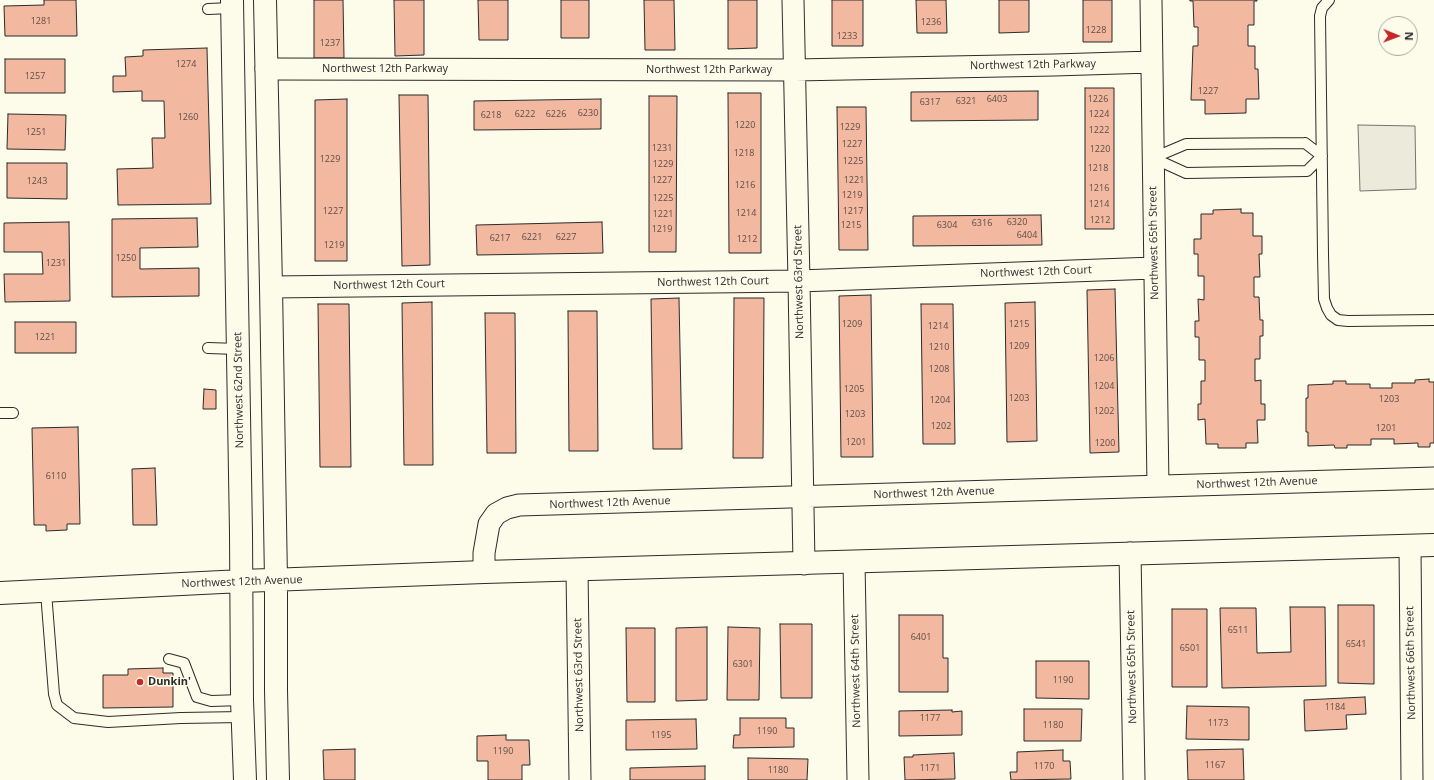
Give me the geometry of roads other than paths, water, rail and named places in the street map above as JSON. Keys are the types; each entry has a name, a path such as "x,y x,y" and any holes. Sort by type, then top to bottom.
{"main road":[{"path":"264,0 271,287 278,780"},
{"name":"Northwest 62nd Street","path":"232,4 242,581 242,709 245,780"},
{"name":"Northwest 12th Avenue","path":"0,593 46,592 242,581 484,572 1434,545"}],"street":[{"name":"Northwest 63rd Street","path":"793,0 804,564"},
{"name":"Northwest 65th Street","path":"1151,0 1158,486"},
{"name":"Northwest 12th Parkway","path":"266,69 795,70 1152,62"},
{"name":"Northwest 12th Court","path":"271,287 799,281 1154,268"},
{"name":"Northwest 12th Avenue","path":"484,572 484,553 489,524 496,514 507,508 519,505 1434,478"},
{"name":"Northwest 66th Street","path":"1410,546 1412,780"},
{"name":"Northwest 65th Street","path":"1130,554 1134,780"},
{"name":"Northwest 64th Street","path":"854,562 858,780"},
{"name":"Northwest 63rd Street","path":"577,570 580,780"}],"lane":[{"path":"1329,0 1322,8 1320,16 1324,299 1327,308 1338,320 1434,320"},
{"path":"208,9 232,4"},
{"path":"1153,158 1186,144 1305,143 1322,156"},
{"path":"1153,158 1186,173 1280,172 1307,171 1322,156"},
{"path":"208,348 238,348"},
{"path":"0,413 13,413"},
{"path":"46,592 54,694 57,705 74,718 108,722 181,718 242,709"},
{"path":"169,659 184,663 197,697 242,709"}],"place":[{"name":"Dunkin'","path":"140,682"}]}
